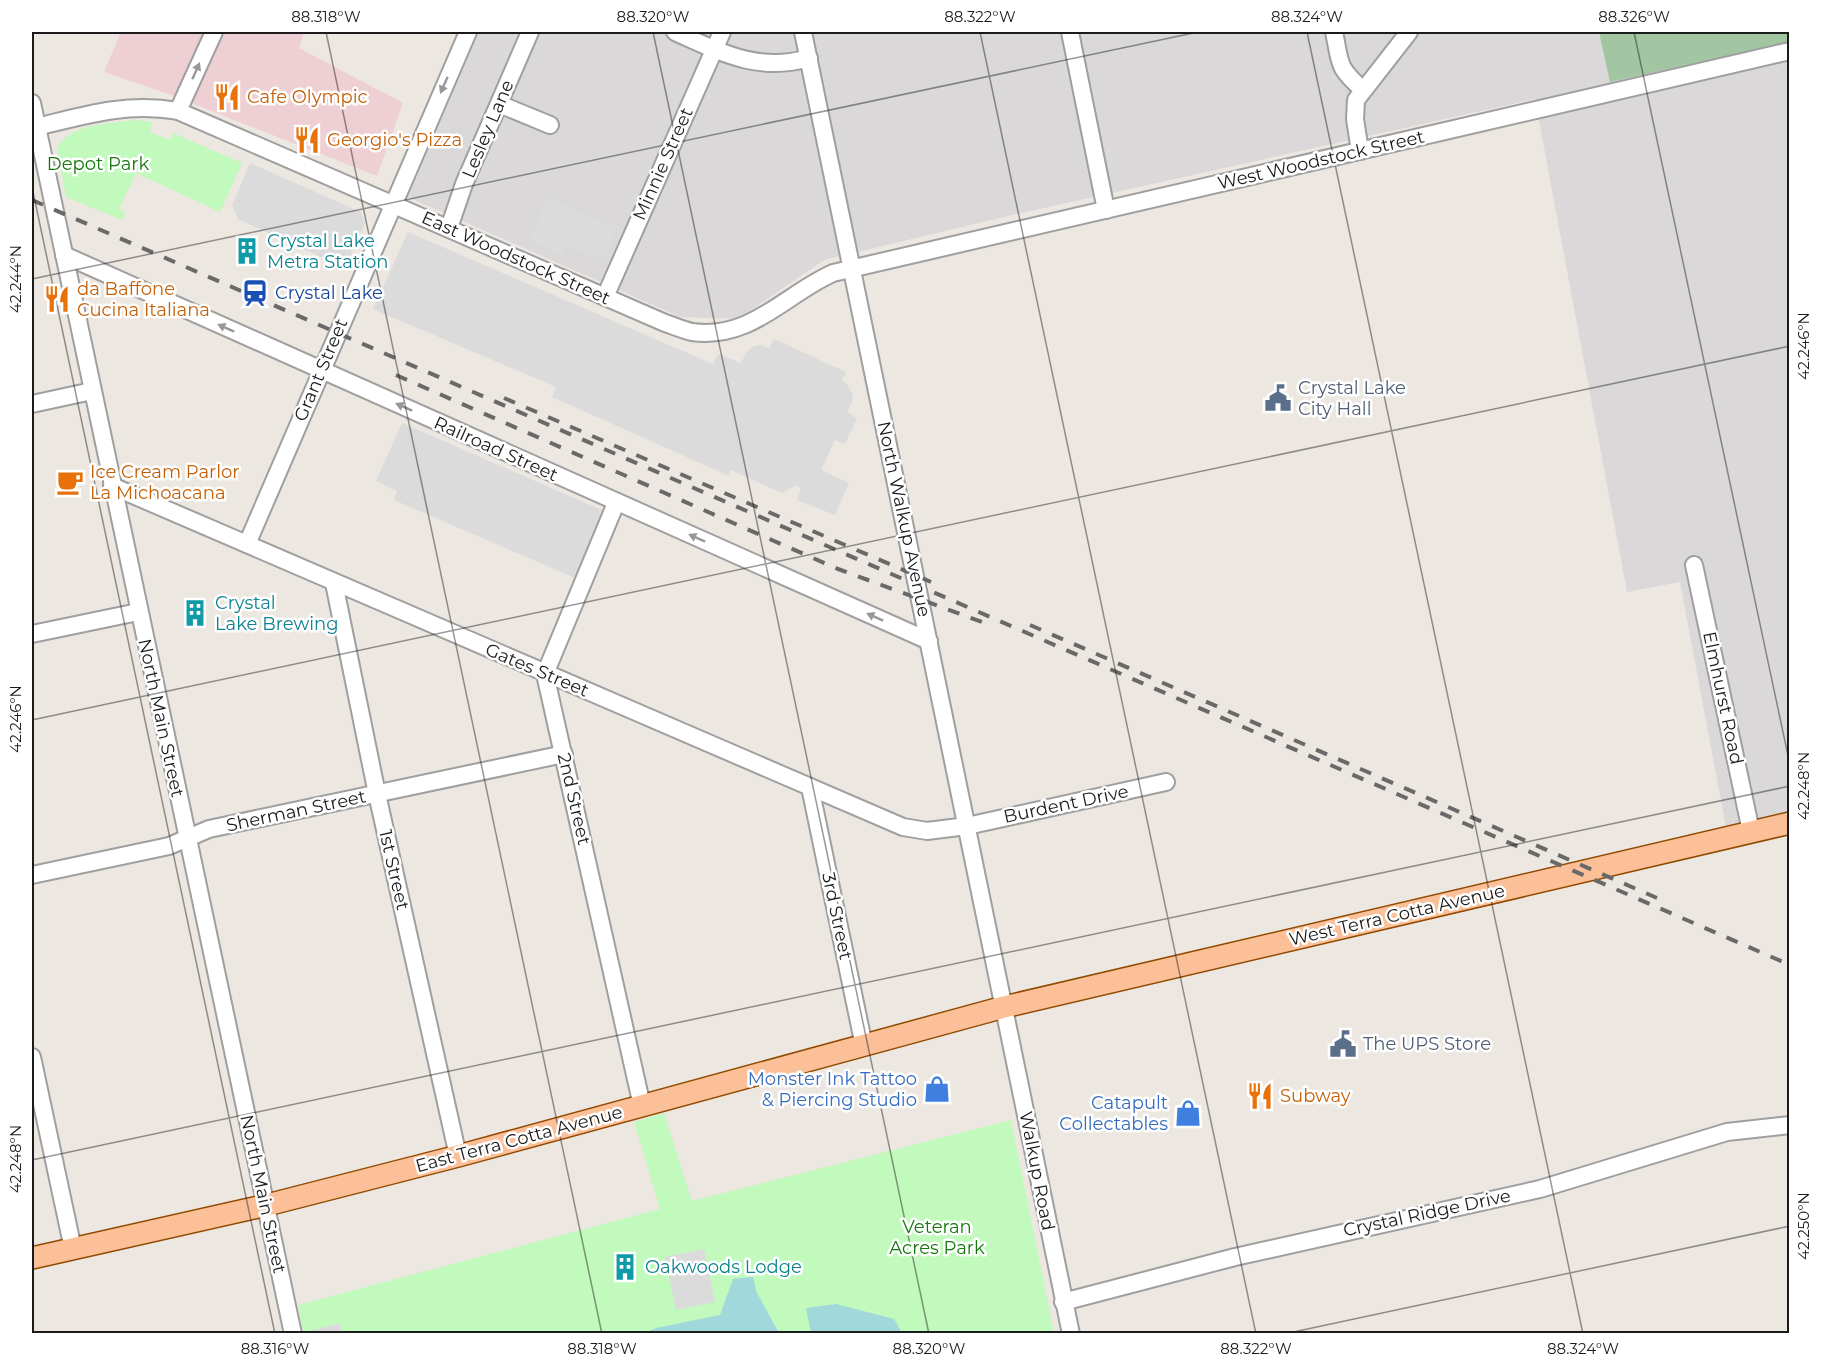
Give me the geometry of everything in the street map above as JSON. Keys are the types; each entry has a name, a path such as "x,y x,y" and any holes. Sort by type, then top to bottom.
{"main road":[{"name":"West Terra Cotta Avenue","path":"1004,1007 1790,823"},
{"name":"East Terra Cotta Avenue","path":"32,1258 267,1204 458,1156 1004,1007"}],"street":[{"path":"178,111 214,32"},
{"name":"Grant Street","path":"247,544 392,203 468,32"},
{"name":"Lesley Lane","path":"449,228 464,184 530,32"},
{"path":"675,32 750,62 785,64 809,58"},
{"name":"Minnie Street","path":"605,297 722,32"},
{"name":"North Walkup Avenue","path":"803,32 1004,1007"},
{"path":"1070,32 1106,210"},
{"path":"1334,32 1340,64 1346,74 1363,90"},
{"path":"1360,151 1356,100 1409,32"},
{"name":"West Woodstock Street","path":"852,268 1790,51"},
{"name":"North Main Street","path":"32,103 138,612 267,1204 293,1334"},
{"path":"499,104 550,125"},
{"name":"East Woodstock Street","path":"37,127 107,110 157,107 178,111 690,332 731,330 748,325 766,316 819,279 852,268"},
{"name":"Railroad Street","path":"64,255 928,641"},
{"path":"32,404 92,391"},
{"name":"Gates Street","path":"112,486 903,827 915,831 927,831 967,826"},
{"path":"545,674 616,502"},
{"name":"Elmhurst Road","path":"1694,565 1751,831"},
{"name":"1st Street","path":"333,583 377,794 458,1156"},
{"path":"32,634 138,612"},
{"name":"2nd Street","path":"545,674 642,1106"},
{"name":"Sherman Street","path":"32,875 169,846 209,829 564,754"},
{"name":"Burdent Drive","path":"967,826 1166,782"},
{"name":"3rd Street","path":"810,787 864,1046"},
{"name":"Walkup Road","path":"1004,1007 1071,1334"},
{"path":"32,1057 73,1249"},
{"name":"Crystal Ridge Drive","path":"1063,1302 1327,1235 1540,1189 1727,1131 1790,1125"}],"shaded area":[{"path":"121,32 304,32 299,48 403,103 377,176 171,95 104,72"},
{"path":"479,32 1789,32 1789,813 1726,827 1680,582 1627,592 1535,99 1008,216 824,260 738,319 680,317 408,197"},
{"path":"250,163 361,212 365,223 349,259 341,257 345,268 238,219 232,205"},
{"path":"547,198 617,228 603,261 566,246 562,255 529,241"},
{"path":"408,232 713,364 718,354 741,363 746,353 754,346 761,345 769,348 774,339 846,372 842,380 853,395 847,412 857,418 845,444 835,440 821,470 849,483 835,515 797,500 801,489 797,485 782,493 731,470 729,476 552,397 556,387 373,309"},
{"path":"402,423 604,511 575,578 394,500 397,491 376,481"},
{"path":"704,1249 715,1302 676,1310 665,1257"},
{"path":"340,1323 342,1333 303,1333"}],"green space":[{"path":"1599,32 1789,32 1789,42 1610,82"},
{"name":"Depot Park","path":"137,120 152,122 150,132 170,140 173,133 242,163 220,212 136,173 119,209 125,212 122,220 66,197 57,149 63,140 81,129 92,126"},
{"name":"Veteran Acres Park","path":"664,1113 692,1201 1011,1120 1054,1333 303,1334 298,1305 660,1209 634,1122"}],"water":[{"path":"753,1277 756,1291 779,1333 645,1333 656,1328 720,1315 733,1279"},
{"path":"836,1304 894,1319 902,1333 811,1333 806,1308"}],"railway":[{"path":"32,200 1790,965"},
{"path":"396,375 838,569 982,622"},
{"path":"504,398 931,582"},
{"path":"1030,625 1657,898"}],"place":[{"name":"Cafe Olympic","path":"227,97"},
{"name":"Georgio's Pizza","path":"307,140"},
{"name":"Crystal Lake Metra Station","path":"247,251"},
{"name":"Crystal Lake","path":"255,293"},
{"name":"da Baffone Cucina Italiana","path":"57,299"},
{"name":"Crystal Lake City Hall","path":"1278,398"},
{"name":"Ice Cream Parlor La Michoacana","path":"70,482"},
{"name":"Crystal Lake Brewing","path":"195,613"},
{"name":"The UPS Store","path":"1343,1044"},
{"name":"Monster Ink Tattoo & Piercing Studio","path":"937,1089"},
{"name":"Subway","path":"1260,1096"},
{"name":"Catapult Collectables","path":"1188,1113"},
{"name":"Oakwoods Lodge","path":"625,1267"}]}
